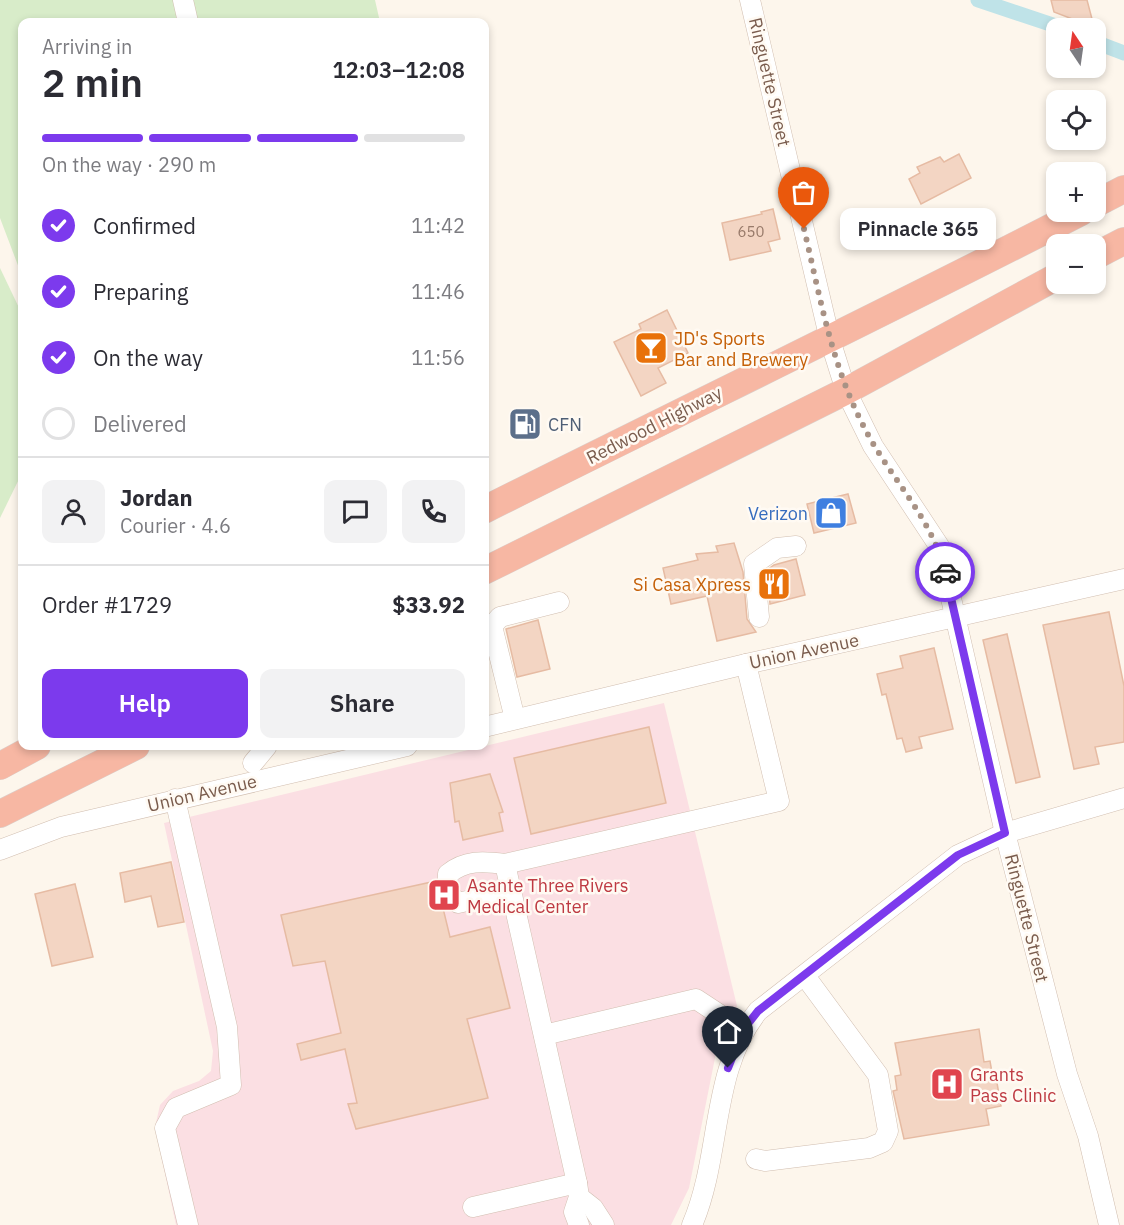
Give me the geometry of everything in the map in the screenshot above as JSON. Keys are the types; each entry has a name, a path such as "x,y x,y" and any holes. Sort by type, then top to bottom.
{"highway":[{"path":"1106,198 1124,189"},
{"name":"Redwood Highway","path":"489,508 760,372 830,340 1061,222"},
{"path":"1106,250 1124,241"},
{"path":"489,569 846,391 1046,282"},
{"path":"0,745 18,736"},
{"path":"0,766 30,750"},
{"path":"0,814 128,750"}],"street":[{"path":"183,0 187,18"},
{"name":"Ringuette Street","path":"750,0 830,340 846,391 883,463 939,546 1005,833 1067,1074 1089,1136 1109,1225"},
{"path":"759,617 754,564 777,548 796,546"},
{"name":"Union Avenue","path":"489,726 747,664 1124,579"},
{"path":"515,719 492,626 500,617 559,602"},
{"path":"511,891 458,903 447,892 448,874 459,865 485,861 505,864 779,801 747,664"},
{"path":"253,750 253,763 264,750"},
{"name":"Union Avenue","path":"0,850 61,827 389,750"},
{"path":"692,1225 702,1202 713,1156 728,1068 743,1030 758,1011 958,855 1005,833 1124,798"},
{"path":"175,799 227,1027 231,1085 176,1108 165,1128 188,1225"},
{"path":"505,864 578,1190 574,1212 579,1225"},
{"path":"756,1159 765,1161 869,1148 883,1142 888,1131 878,1075 805,976"},
{"path":"544,1035 696,999 743,1030"},
{"path":"473,1207 578,1190"},
{"path":"578,1190 604,1225"}],"shaded area":[{"name":"Asante Three Rivers Medical Center","path":"664,703 737,1006 718,1043 689,1188 671,1225 176,1225 155,1127 160,1105 173,1091 199,1081 211,1071 213,1051 164,823 468,750 489,750 489,745"}],"green space":[{"path":"0,0 375,0 379,18 18,18 18,265 0,218"},
{"path":"0,268 18,306 18,481 0,518"}],"building":[{"path":"1051,0 1087,0 1092,18 1070,18 1054,12"},
{"path":"959,154 971,178 921,204 909,179 920,173 917,167 940,157 944,162"},
{"path":"773,209 780,239 768,242 771,251 730,260 722,223 762,214 761,212"},
{"name":"JD's Sports Bar and Brewery","path":"667,310 688,353 658,368 666,383 641,396 614,342 641,329 639,324"},
{"name":"Verizon","path":"848,494 856,523 814,533 807,504"},
{"path":"734,543 743,572 747,619 756,632 717,641 707,596 671,604 663,568 698,560 696,554 718,552 716,546"},
{"path":"796,559 805,595 770,604 767,570 774,565"},
{"path":"1109,612 1124,686 1124,742 1095,747 1099,764 1074,769 1043,625"},
{"path":"538,620 550,669 517,677 506,629"},
{"path":"1007,634 1040,777 1016,783 983,640"},
{"path":"934,648 953,729 919,737 922,748 906,752 902,738 897,739 886,694 882,695 877,674 903,668 900,656"},
{"path":"649,727 666,803 531,834 514,758"},
{"path":"490,774 503,812 499,813 503,831 463,840 459,821 455,822 450,783"},
{"path":"171,862 184,922 158,927 151,896 125,902 120,873"},
{"path":"436,881 436,896 442,904 450,937 490,927 510,1008 467,1019 488,1098 356,1129 348,1104 357,1103 345,1049 301,1060 297,1044 341,1033 325,961 293,966 281,915"},
{"path":"75,884 93,957 52,966 35,894"},
{"name":"Grants Pass Clinic","path":"979,1029 984,1062 990,1061 993,1078 996,1077 1001,1106 986,1109 989,1125 904,1139 893,1091 897,1090 895,1076 901,1075 895,1043"}],"waterway":[{"path":"978,0 1046,23"},
{"path":"1106,46 1124,53"}],"way so far":[{"path":"804,229 830,340 846,391 873,446 888,471 928,526 939,546 945,572"}],"place":[{"name":"Pinnacle 365","path":"804,229"},
{"name":"JD's Sports Bar and Brewery","path":"651,348"},
{"name":"CFN","path":"525,424"},
{"name":"Verizon","path":"831,513"},
{"name":"Si Casa Xpress","path":"774,584"},
{"name":"Asante Three Rivers Medical Center","path":"444,895"},
{"name":"Grants Pass Clinic","path":"947,1084"}],"route":[{"path":"728,1068 743,1030 758,1011 958,855 1005,833 945,572"}]}
